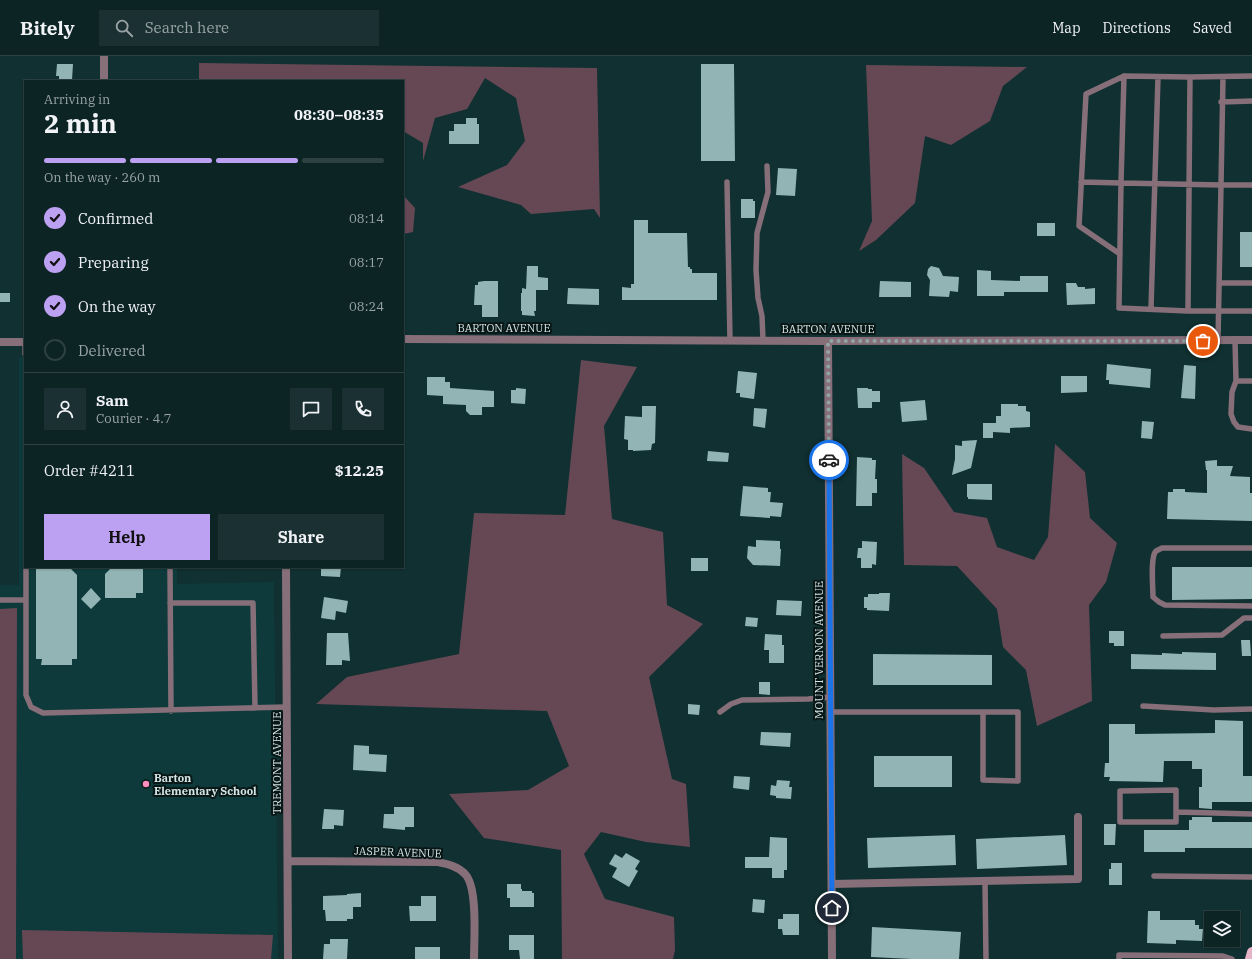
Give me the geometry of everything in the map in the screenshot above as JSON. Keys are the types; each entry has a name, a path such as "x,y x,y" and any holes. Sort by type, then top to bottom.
{"main road":[{"path":"1250,959 1252,952"}],"street":[{"path":"104,56 104,80"},
{"name":"BARTON AVENUE","path":"404,339 828,341 1252,340"},
{"name":"MOUNT VERNON AVENUE","path":"828,341 832,959"},
{"path":"0,342 24,342"},
{"name":"TREMONT AVENUE","path":"286,568 288,959"},
{"path":"832,884 1078,879 1078,817"},
{"name":"JASPER AVENUE","path":"288,860 437,862 452,865 466,874 472,887 474,899 474,959"}],"lane":[{"path":"1120,254 1079,226 1086,94 1124,76 1252,76"},
{"path":"1124,76 1120,183 1119,308 1188,311 1252,310"},
{"path":"1151,310 1158,77"},
{"path":"1188,311 1190,77"},
{"path":"1218,341 1222,77"},
{"path":"1222,102 1252,101"},
{"path":"763,340 762,316 758,298 756,270 757,233 768,192 767,166"},
{"path":"726,182 730,340"},
{"path":"1081,182 1252,185"},
{"path":"1219,283 1252,283"},
{"path":"1234,340 1236,381 1232,392 1232,414 1234,422 1238,427 1252,428"},
{"path":"1236,381 1252,381"},
{"path":"1252,548 1162,548 1156,552 1153,558 1152,566 1153,596 1165,605 1252,606"},
{"path":"26,568 26,695 31,707 43,712 171,711 287,707"},
{"path":"170,568 171,711"},
{"path":"0,600 26,600"},
{"path":"170,603 252,603 255,708"},
{"path":"1163,636 1222,635 1244,618 1252,618"},
{"path":"720,712 731,704 742,700 785,700 831,697"},
{"path":"1143,706 1214,710 1252,709"},
{"path":"831,712 983,712 1018,712 1018,781 983,780 983,712"},
{"path":"1176,790 1176,812 1176,822 1120,822 1120,791 1176,790"},
{"path":"1176,812 1252,814"},
{"path":"1154,876 1252,877"},
{"path":"985,881 986,959"},
{"path":"1119,959 1119,955 1222,956 1232,959"}],"shaded area":[{"path":"199,63 597,68 600,218 594,209 531,214 521,205 458,187 507,165 525,141 516,98 485,78 467,109 435,118 423,161 423,143 404,132 404,80 199,80"},
{"path":"866,65 1027,67 1003,86 990,121 951,145 925,136 915,203 876,240 859,251 872,221"},
{"path":"404,196 415,208 413,232 404,234"},
{"name":"Barton Elementary School","path":"19,357 24,357 24,568 177,568 177,584 274,582 278,959 16,959 17,609 0,609 0,585 19,585"},
{"path":"581,360 637,367 604,426 612,519 663,532 667,605 703,624 649,677 672,779 686,784 690,847 646,842 601,832 584,854 605,899 674,917 675,950 673,959 562,959 561,850 484,838 449,794 528,790 569,766 547,711 316,704 347,677 459,654 474,513 565,515"},
{"path":"1055,444 1085,472 1090,518 1117,543 1106,582 1089,605 1092,701 1037,726 1026,670 1003,647 997,609 957,566 904,565 902,454 924,468 954,512 987,518 997,547 1034,560 1048,537"},
{"path":"17,608 16,959 0,959 0,609"},
{"path":"22,930 273,935 271,959 23,959"}],"building":[{"path":"57,64 73,64 72,80 59,79 59,76 56,76"},
{"path":"701,64 734,64 735,161 701,161"},
{"path":"466,118 477,118 477,124 479,124 479,144 449,144 449,131 454,131 454,124 466,124"},
{"path":"778,168 797,169 795,196 776,195"},
{"path":"741,199 753,199 753,201 755,201 755,218 741,218"},
{"path":"634,220 648,220 648,233 687,233 688,267 692,269 692,273 717,273 717,300 622,300 622,287 631,288 631,284 634,284"},
{"path":"1037,223 1055,223 1055,236 1037,236"},
{"path":"1240,232 1252,232 1252,267 1240,267"},
{"path":"527,266 538,266 538,277 548,278 548,290 536,290 535,316 522,315 521,311 521,293 522,288 526,289"},
{"path":"931,266 939,268 943,276 959,277 958,292 950,291 949,297 929,296 930,280 927,275 928,269"},
{"path":"977,270 991,271 991,280 1020,281 1020,276 1048,276 1048,292 1004,292 1004,296 977,296"},
{"path":"498,281 498,317 482,317 482,305 474,305 475,285 478,285 478,282"},
{"path":"880,281 911,282 911,297 879,297"},
{"path":"1066,283 1076,283 1078,287 1085,287 1085,289 1095,288 1095,304 1067,305"},
{"path":"568,288 599,289 599,305 567,304"},
{"path":"0,293 10,293 10,302 0,302"},
{"path":"1107,364 1151,369 1150,388 1109,384 1109,380 1106,380"},
{"path":"1184,365 1196,366 1195,399 1181,398"},
{"path":"738,371 757,373 754,399 740,397 740,393 736,393"},
{"path":"1061,376 1087,376 1087,392 1061,393"},
{"path":"427,377 445,377 445,382 450,382 450,388 494,391 494,407 482,407 482,415 470,415 466,411 466,405 443,404 443,396 427,395"},
{"path":"516,388 526,389 525,404 511,403 511,390 516,390"},
{"path":"857,388 868,388 872,389 872,391 880,391 880,402 872,402 872,408 858,408"},
{"path":"925,400 927,420 902,422 900,402"},
{"path":"1001,404 1018,404 1018,406 1026,406 1026,411 1030,412 1030,427 1010,428 1010,433 993,432 993,438 983,438 983,423 996,423 996,416 1001,416"},
{"path":"642,406 656,406 655,443 652,444 651,450 628,450 628,440 624,439 625,416 642,417"},
{"path":"754,408 767,409 765,428 753,426"},
{"path":"1142,421 1154,422 1152,439 1141,438"},
{"path":"977,440 971,468 952,475 955,459 955,445 962,446 962,441"},
{"path":"708,451 729,453 728,462 707,461"},
{"path":"857,457 872,458 872,460 876,460 875,479 877,479 877,493 872,493 872,506 856,506"},
{"path":"1217,460 1217,466 1233,466 1230,476 1250,477 1250,493 1252,493 1252,521 1167,519 1168,492 1173,492 1173,489 1185,489 1185,492 1207,493 1207,470 1205,461"},
{"path":"967,484 992,484 992,500 968,499"},
{"path":"743,486 768,488 768,492 771,492 770,502 783,503 781,517 770,516 770,518 740,516"},
{"path":"756,540 780,541 780,566 753,565 747,558 748,546 756,547"},
{"path":"862,541 877,542 876,565 872,564 872,568 861,568 861,558 857,558 858,548 862,548"},
{"path":"691,558 708,558 708,571 691,571"},
{"path":"1172,567 1252,567 1252,599 1172,600"},
{"path":"36,568 70,568 77,575 77,659 72,659 72,665 41,665 42,659 36,659"},
{"path":"111,568 143,568 143,593 136,593 136,598 105,598 105,574"},
{"path":"321,568 341,568 340,577 321,576"},
{"path":"91,588 101,599 91,609 81,599"},
{"path":"890,593 889,611 867,610 867,608 864,608 864,597 868,597 868,594"},
{"path":"324,597 348,601 346,613 336,611 335,620 321,618"},
{"path":"777,600 802,601 801,616 776,615"},
{"path":"746,617 758,618 757,627 745,626"},
{"path":"1109,631 1124,631 1124,646 1114,646 1114,643 1109,643"},
{"path":"327,633 348,633 350,661 342,660 342,665 326,665"},
{"path":"765,634 782,635 782,645 784,645 784,663 769,663 769,650 764,650"},
{"path":"1241,640 1250,640 1251,656 1242,656"},
{"path":"1182,652 1216,653 1216,670 1131,669 1131,654 1162,655 1162,653 1182,654"},
{"path":"873,654 992,655 992,685 873,685"},
{"path":"759,682 770,682 770,695 759,694"},
{"path":"688,704 700,705 699,715 688,714"},
{"path":"1215,720 1243,721 1243,776 1252,776 1252,802 1212,802 1212,809 1199,808 1199,787 1202,787 1202,769 1192,769 1192,761 1164,761 1163,782 1109,781 1110,777 1104,777 1105,763 1109,763 1109,724 1135,724 1135,734 1215,733"},
{"path":"761,732 791,733 790,747 760,745"},
{"path":"354,745 369,746 369,754 387,755 386,772 353,770"},
{"path":"874,756 952,756 952,787 874,787"},
{"path":"734,776 750,777 749,790 733,788"},
{"path":"777,780 790,781 789,787 792,787 791,799 776,798 776,796 770,795 771,785 776,786"},
{"path":"394,807 414,807 414,827 405,827 405,830 383,828 384,814 394,814"},
{"path":"324,809 344,810 343,826 334,825 334,829 322,829"},
{"path":"1192,817 1212,817 1212,822 1252,822 1252,848 1185,848 1185,852 1144,852 1144,830 1189,830 1189,820 1192,820"},
{"path":"1104,824 1116,824 1115,845 1104,845"},
{"path":"955,835 956,865 868,868 867,838"},
{"path":"1065,835 1067,865 977,869 976,839"},
{"path":"770,837 787,838 787,870 784,870 784,878 772,878 772,868 745,868 745,857 769,857"},
{"path":"626,853 640,861 635,869 638,871 629,887 612,877 617,868 609,864 615,854 622,858"},
{"path":"1111,863 1122,863 1122,885 1109,885 1109,869 1111,869"},
{"path":"507,884 521,884 522,891 532,891 532,893 534,893 534,907 510,907 510,898 507,898"},
{"path":"361,893 361,907 353,907 353,919 347,919 347,921 326,921 325,910 323,910 323,896"},
{"path":"421,896 436,896 436,921 410,921 409,906 421,906"},
{"path":"753,899 765,900 764,913 752,912"},
{"path":"1148,911 1160,911 1160,920 1195,920 1195,925 1199,925 1199,929 1203,929 1202,941 1176,940 1176,944 1147,943"},
{"path":"783,914 799,914 799,935 783,935 782,929 778,929 778,919 783,919"},
{"path":"872,927 961,932 959,959 871,957"},
{"path":"509,935 534,935 534,959 520,959 519,950 509,950"},
{"path":"330,939 348,939 347,959 323,959 324,944 330,944"},
{"path":"415,947 440,947 440,959 415,959"}],"way so far":[{"path":"829,460 828,341 1203,341"}],"place":[{"name":"Barton Elementary School","path":"146,784"}],"route":[{"path":"829,460 832,908"}]}
